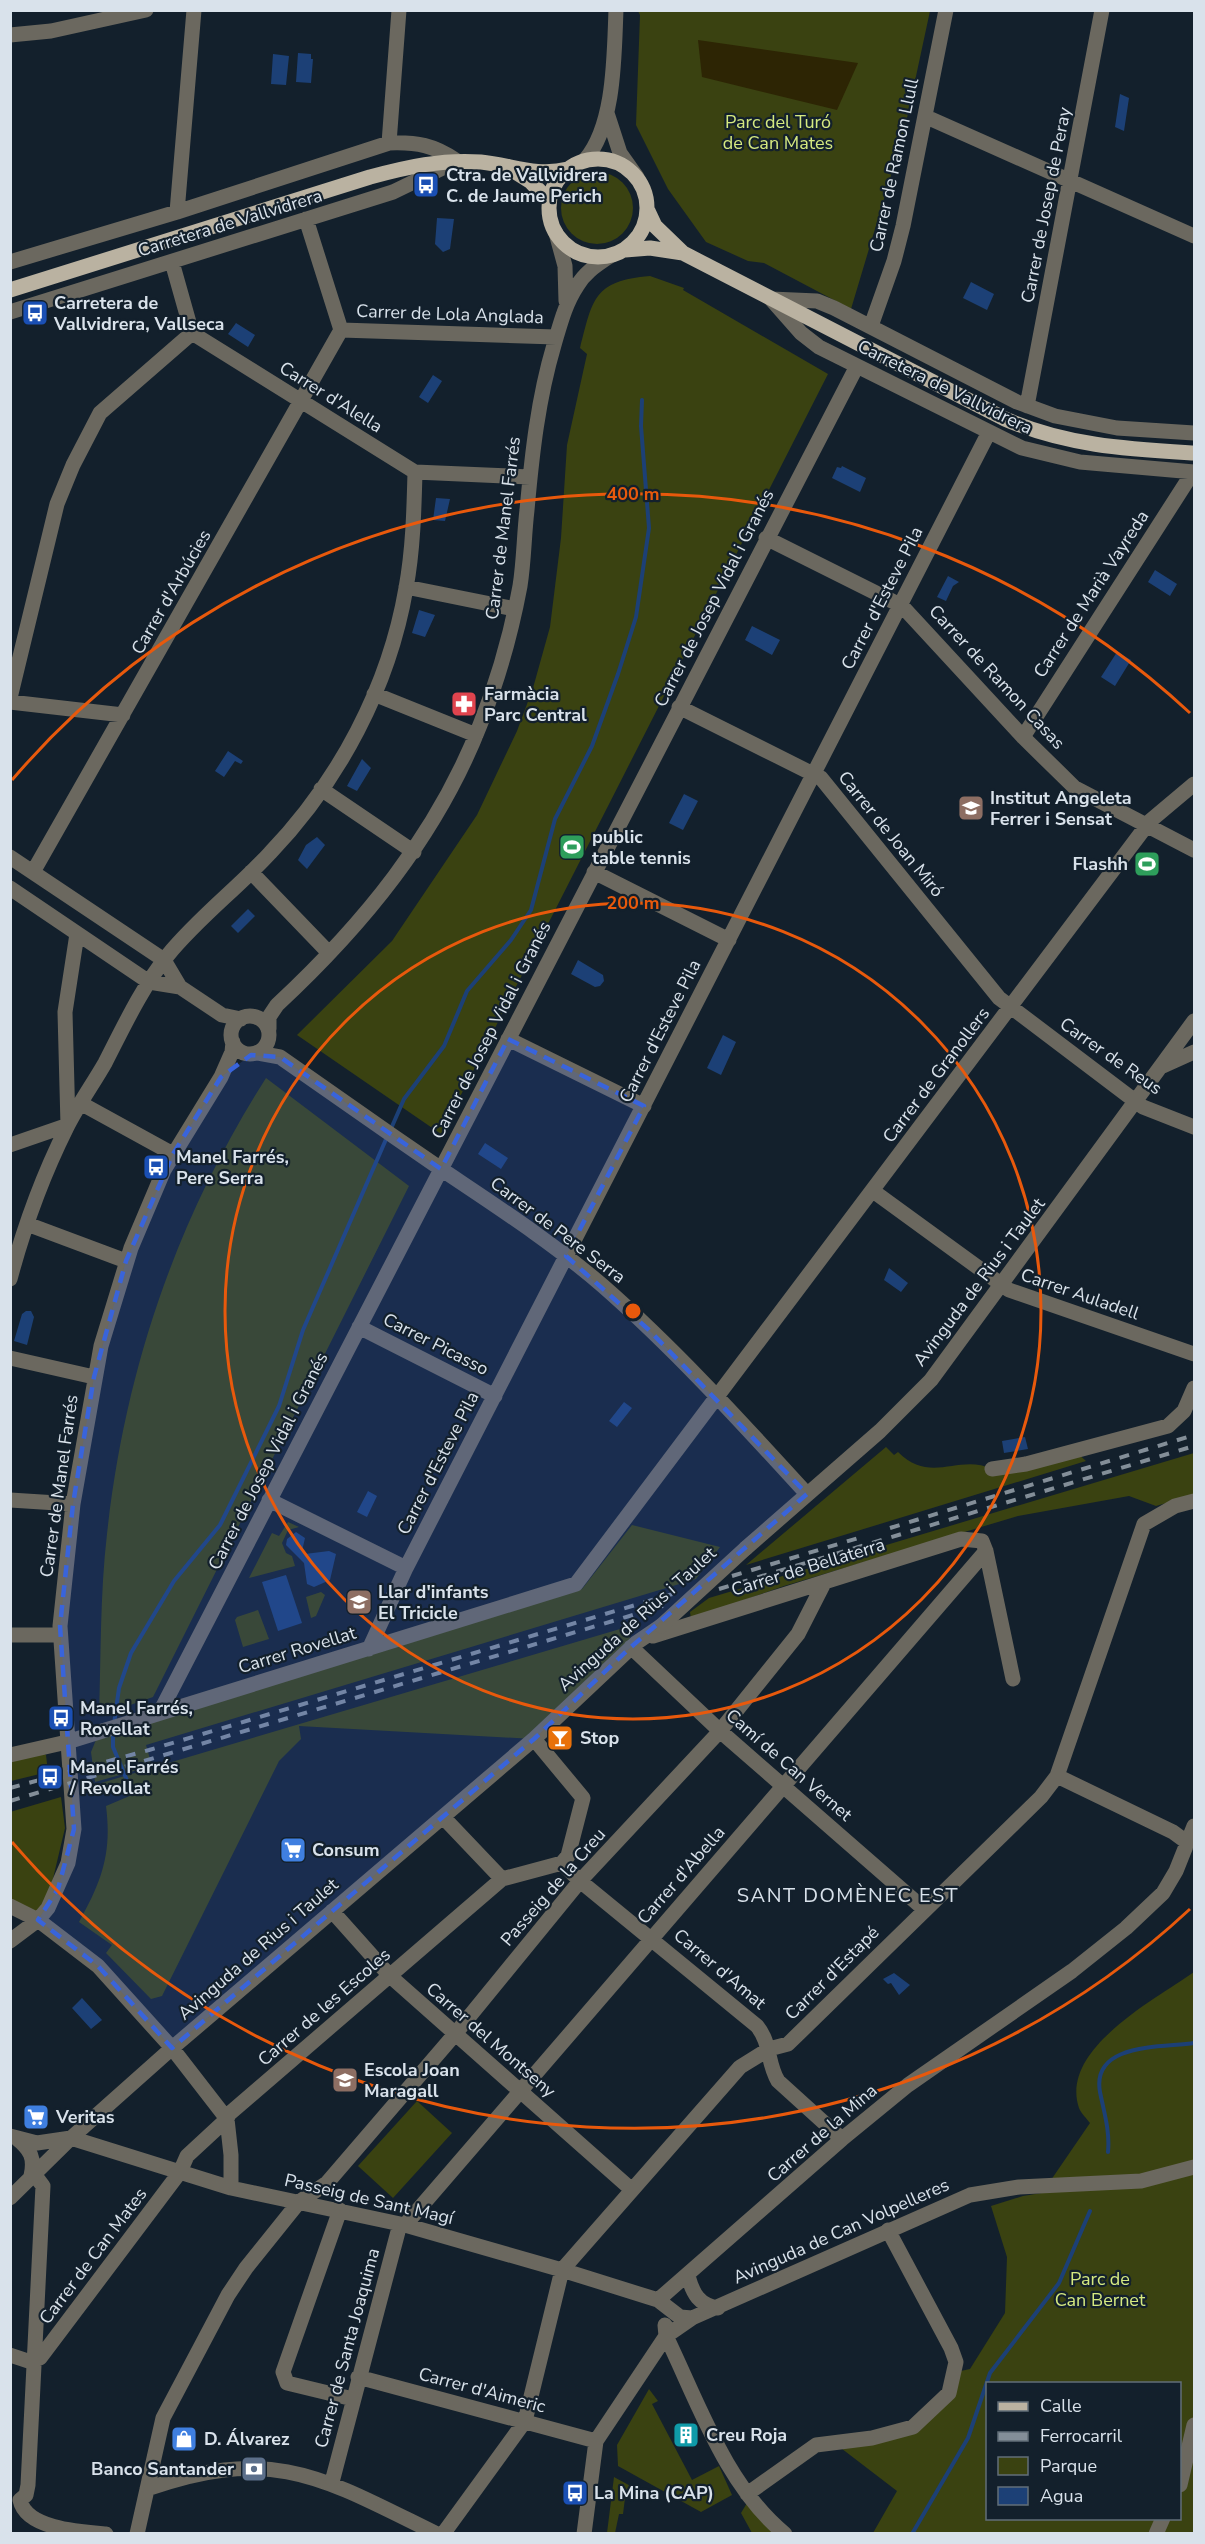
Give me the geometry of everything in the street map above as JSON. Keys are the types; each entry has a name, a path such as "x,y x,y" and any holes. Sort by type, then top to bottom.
{"main road":[{"path":"604,159 622,165 637,177 646,195 648,211 641,233 625,250 610,256 591,257 573,251 556,233 551,221 549,201 555,185 568,168 585,160 604,159"},
{"name":"Carretera de Vallvidrera","path":"10,290 370,177 430,162 457,161 492,164 510,169 549,173 568,168"},
{"name":"Carretera de Vallvidrera","path":"510,169 531,182 549,201"},
{"name":"Carretera de Vallvidrera","path":"648,211 655,226 683,253 1036,432 1089,445 1194,453"},
{"name":"Carretera de Vallvidrera","path":"625,250 650,248 683,253"}],"street":[{"path":"10,35 51,31 146,10"},
{"path":"177,212 194,10"},
{"path":"389,143 399,10"},
{"path":"585,160 593,151 607,113 616,10"},
{"name":"Carrer de Ramon Llull","path":"871,326 894,261 903,226 946,10"},
{"name":"Carrer de Josep de Peray","path":"1028,406 1102,10"},
{"path":"607,113 620,153 637,177"},
{"path":"931,119 1194,236"},
{"name":"Carretera de Vallvidrera","path":"10,262 177,212 389,143 424,143 440,149 457,161 393,192 10,312"},
{"path":"306,219 341,330"},
{"name":"Carrer de Manel Farrés","path":"556,233 565,266 567,285 565,310"},
{"name":"Carrer de Manel Farrés","path":"269,1032 269,1017 277,1005 378,899 414,852 453,788 476,735 508,644 520,584 535,426 556,337 577,285 590,269 610,256"},
{"path":"123,715 10,700 57,504 73,465 100,413 192,333 172,262"},
{"name":"Carretera de Vallvidrera","path":"771,299 817,302 871,326 1028,406 1085,424 1194,433"},
{"name":"Carretera de Vallvidrera","path":"771,299 810,341 1022,448 1070,460 1194,472"},
{"name":"Carrer de Lola Anglada","path":"341,330 556,337"},
{"name":"Carrer d'Arbúcies","path":"33,872 341,330"},
{"name":"Carrer d'Alella","path":"192,333 415,472 530,477"},
{"name":"Carrer de Josep Vidal i Granés","path":"160,1712 857,366"},
{"name":"Carrer d'Esteve Pila","path":"369,1649 406,1568 989,432"},
{"path":"10,1279 27,1224 68,1125 82,1104 149,982 164,960 272,852 321,789 365,718 396,630 406,587 412,544 415,472"},
{"name":"Carrer de Marià Vayreda","path":"1023,737 1194,472"},
{"name":"Carrer de Ramon Casas","path":"766,538 900,605 911,613 1023,737 1075,788 1194,850"},
{"path":"406,587 515,609"},
{"path":"374,694 476,735"},
{"name":"Carrer de Joan Miró","path":"679,707 814,774 829,787 1010,1008"},
{"name":"Carrer de Granollers","path":"718,1398 1146,826 1194,784"},
{"path":"321,789 414,852"},
{"path":"10,857 164,960 180,987"},
{"path":"251,872 329,953"},
{"path":"594,872 729,940"},
{"path":"10,888 149,982 180,987 222,1015 258,1018 269,1032 280,1057"},
{"path":"68,1125 65,1012 77,934"},
{"name":"Carrer de Manel Farrés","path":"243,1018 277,1005"},
{"name":"Carrer de Reus","path":"1010,1008 1136,1102 1194,1127"},
{"path":"222,1015 240,1052 255,1054 267,1045 269,1032"},
{"path":"232,1039 232,1029 243,1018"},
{"name":"Avinguda de Rius i Taulet","path":"10,2198 38,2176 71,2138 172,2048 534,1739 633,1645 661,1626 880,1431 931,1380 1194,1021"},
{"name":"Carrer de Manel Farrés","path":"38,1920 58,1889 68,1863 75,1829 60,1635 73,1504 94,1377 126,1261 173,1154 221,1077 232,1052 232,1039"},
{"path":"508,1039 644,1106"},
{"path":"1163,1066 1194,1052"},
{"name":"Carrer de Manel Farrés","path":"221,1077 255,1054"},
{"name":"Carrer de Pere Serra","path":"255,1054 280,1057 566,1256 603,1286 718,1398 807,1494"},
{"path":"82,1104 173,1154"},
{"path":"10,1145 68,1125"},
{"name":"Carrer Auladell","path":"873,1191 1002,1286 1018,1294 1194,1354"},
{"path":"27,1224 126,1261"},
{"name":"Carrer Picasso","path":"359,1327 495,1396"},
{"path":"10,1358 94,1377"},
{"path":"992,1469 1026,1464 1168,1425 1184,1411 1194,1388"},
{"name":"Carrer Rovellat","path":"10,1755 67,1742 576,1584 718,1398"},
{"path":"10,1500 73,1504"},
{"path":"270,1500 406,1568"},
{"name":"Carrer d'Estapé","path":"562,2270 740,2067 769,2049 788,2044 1041,1797 1057,1776 1144,1524 1175,1506 1194,1501"},
{"name":"Carrer de Bellaterra","path":"633,1645 688,1624 823,1585 961,1539 984,1546"},
{"path":"984,1546 1013,1679"},
{"name":"Carrer d'Abella","path":"403,2224 653,1938 984,1546"},
{"name":"Passeig de la Creu","path":"137,2534 163,2418 228,2295 299,2202 327,2183 455,2034 584,1877 720,1731 798,1634 823,1585"},
{"path":"10,1635 60,1635"},
{"name":"Camí de Can Vernet","path":"633,1645 720,1731 924,1909"},
{"path":"442,1817 502,1879 565,1859 583,1798 534,1739"},
{"path":"1057,1776 1173,1832 1188,1843"},
{"name":"Carrer de la Mina","path":"658,2300 842,2139 908,2085 1071,1971 1126,1928 1163,1893 1194,1826"},
{"name":"Carrer d'Amat","path":"565,1859 653,1938 757,2026 765,2036 771,2069 778,2081 842,2139"},
{"name":"Carrer de les Escoles","path":"180,2172 187,2156 227,2119 229,2114 502,1879"},
{"path":"10,1906 38,1920 99,1966 172,2048 227,2119 231,2155 231,2188"},
{"name":"Carrer del Montseny","path":"332,1911 390,1976 632,2190"},
{"path":"10,1941 38,1920"},
{"path":"13,2137 45,2143 71,2138"},
{"path":"13,2137 27,2147 33,2156 38,2176 35,2361 28,2485 26,2495 15,2500 30,2517 73,2532 106,2534"},
{"name":"Passeig de Sant Magí","path":"71,2138 231,2188 403,2224 658,2300"},
{"name":"Avinguda de Can Volpelleres","path":"666,2336 692,2318 970,2195 1019,2187 1141,2181 1194,2167"},
{"name":"Carrer de Can Mates","path":"35,2361 45,2353 180,2172"},
{"path":"340,2210 283,2372 287,2383 353,2399"},
{"name":"Carrer de Santa Joaquima","path":"332,2482 358,2377 403,2224"},
{"path":"747,2494 816,2445 872,2438 913,2427 949,2393 956,2362 951,2348 888,2230"},
{"path":"443,2534 525,2421 562,2270"},
{"path":"688,2276 697,2298 706,2306 718,2308"},
{"path":"658,2300 665,2316 666,2336 738,2484 767,2519 785,2534"},
{"path":"658,2300 680,2317 692,2318"},
{"path":"584,2534 596,2441 666,2336"},
{"path":"10,2355 35,2361"},
{"name":"Carrer d'Aimeric","path":"358,2377 596,2441"},
{"path":"1181,2481 1194,2429"},
{"path":"147,2489 210,2471 262,2468 288,2470 332,2482 437,2534"},
{"path":"1181,2484 1194,2471"},
{"path":"1156,2534 1163,2520"}],"highlighted area":[{"path":"508,1039 644,1106 566,1256 649,1330 807,1494 631,1647 534,1739 172,2048 98,1966 38,1920 58,1889 74,1829 60,1626 73,1504 94,1377 126,1261 173,1154 221,1077 251,1055 280,1057 441,1169"}],"green space":[{"name":"Parc del Turó de Can Mates","path":"638,11 930,11 904,132 851,309 764,263 748,261 706,242 668,189 636,125 640,15"},
{"path":"597,172 611,175 623,182 630,194 633,208 630,222 623,234 611,241 597,244 583,241 571,234 564,222 561,208 564,194 571,182 583,175"},
{"path":"650,276 684,288 683,290 828,374 441,1134 297,1035 392,941 477,815 517,731 533,688 550,627 561,538 567,445 587,354 580,348 588,317 593,305 606,288 617,282"},
{"path":"266,1078 409,1186 153,1697 99,1716 102,1602 107,1534 115,1473 142,1354 181,1240 234,1131"},
{"path":"886,1447 894,1455 898,1452 910,1462 934,1468 968,1464 992,1469 1075,1451 1086,1461 746,1565"},
{"path":"1194,1453 1194,1495 1156,1506 1129,1496 1018,1516 784,1586 691,1619 690,1612 709,1598"},
{"path":"288,1522 299,1527 288,1530 282,1543 286,1553 292,1556 295,1566 249,1578 272,1533 279,1536"},
{"path":"632,1525 720,1547 696,1579 146,1745 152,1766 95,1782 91,1752 98,1735 582,1589"},
{"path":"321,1592 325,1595 316,1616 311,1618 306,1597"},
{"path":"258,1610 269,1639 243,1647 235,1620 237,1617"},
{"path":"620,1629 636,1643 534,1739 299,1726 301,1739 279,1761 162,1996 151,1999 106,1953 112,1945 79,1922 94,1893 103,1866 108,1838 106,1806 132,1795 129,1786 104,1794 101,1783"},
{"path":"42,1752 46,1755 48,1772 11,1781 10,1760"},
{"path":"61,1797 65,1828 51,1887 38,1920 11,1906 10,1812"},
{"name":"Parc de Can Bernet","path":"1194,1972 1194,2533 873,2533 897,2491 833,2442 871,2438 935,2409 956,2372 970,2369 1005,2313 1007,2257 991,2206 1023,2196 1048,2192 1051,2180 1090,2123 1079,2108 1077,2086 1083,2066 1097,2046 1136,2011"},
{"path":"417,2101 452,2133 393,2198 358,2166"},
{"path":"649,2389 658,2401 652,2404 692,2480 719,2466 732,2495 701,2512 618,2466 617,2445"},
{"path":"614,2477 636,2489 633,2495 625,2498 623,2514 619,2514 615,2533 607,2533"},
{"path":"750,2498 785,2533 752,2533 741,2513"}],"sand":[{"path":"698,40 858,63 837,110 702,77"}],"water":[{"path":"298,53 311,54 311,59 313,59 311,83 296,82"},
{"path":"273,54 289,56 286,85 271,84"},
{"path":"1120,94 1129,98 1124,131 1115,127"},
{"path":"437,218 454,219 450,249 443,252 435,244"},
{"path":"971,282 994,294 987,310 963,298"},
{"path":"236,323 255,335 248,347 228,334"},
{"path":"433,375 442,381 428,403 419,397"},
{"path":"842,466 866,478 860,492 832,478 837,467"},
{"path":"436,498 450,499 445,521 433,520"},
{"path":"1155,570 1177,584 1170,596 1148,582"},
{"path":"948,576 959,582 953,586 946,601 937,597"},
{"path":"419,610 435,615 425,637 412,633"},
{"path":"752,626 780,640 772,655 745,640"},
{"path":"1117,652 1131,660 1115,686 1101,677"},
{"path":"228,751 243,761 241,764 235,761 224,777 215,771"},
{"path":"362,759 371,768 357,791 347,786"},
{"path":"684,794 698,801 683,830 669,823"},
{"path":"317,837 325,845 307,869 298,860 306,845"},
{"path":"248,909 255,916 238,933 231,926"},
{"path":"578,960 603,975 604,981 600,986 595,987 571,974"},
{"path":"723,1035 736,1042 721,1075 707,1068"},
{"path":"485,1143 508,1158 501,1169 478,1154"},
{"path":"889,1268 908,1283 901,1292 884,1280"},
{"path":"31,1311 34,1317 27,1345 14,1341 22,1314"},
{"path":"624,1402 632,1408 617,1427 609,1421"},
{"path":"1025,1437 1028,1449 1004,1453 1002,1441"},
{"path":"368,1491 377,1496 367,1517 357,1512"},
{"path":"296,1532 305,1538 302,1551 305,1554 329,1551 336,1554 330,1580 314,1587 307,1584 304,1563 286,1545 287,1539"},
{"path":"286,1575 302,1623 278,1631 262,1582"},
{"path":"894,1973 910,1985 899,1995 891,1983 888,1984 883,1979"},
{"path":"82,1998 102,2020 91,2029 72,2008"}],"waterway":[{"path":"390,1131 404,1099 444,1046 467,991 511,940 531,910 555,819 592,746 618,674 636,617 649,528 641,426 642,400"},
{"path":"114,1724 119,1688 131,1653 174,1581 220,1525 279,1406 303,1330 387,1137"},
{"path":"113,1731 113,1747 129,1785"},
{"path":"1108,2152 1107,2129 1100,2092 1100,2076 1107,2064 1118,2056 1132,2051 1194,2043"},
{"path":"987,2382 990,2373 1059,2283 1090,2211"},
{"path":"912,2534 968,2438 986,2385"}],"railway":[{"path":"890,1528 1194,1435"},
{"path":"719,1589 1194,1446"},
{"path":"732,1576 865,1536"},
{"path":"10,1788 149,1750 679,1592"},
{"path":"10,1801 663,1606"}],"place":[{"name":"Ctra. de Vallvidrera C. de Jaume Perich","path":"426,185"},
{"name":"Carretera de Vallvidrera, Vallseca","path":"35,313"},
{"name":"Farmàcia Parc Central","path":"464,704"},
{"name":"Institut Angeleta Ferrer i Sensat","path":"971,808"},
{"name":"public table tennis","path":"572,847"},
{"name":"Flashh","path":"1147,864"},
{"name":"Manel Farrés, Pere Serra","path":"156,1167"},
{"name":"Llar d'infants El Tricicle","path":"359,1602"},
{"name":"Manel Farrés, Rovellat","path":"61,1718"},
{"name":"Stop","path":"560,1738"},
{"name":"Manel Farrés / Revollat","path":"50,1777"},
{"name":"Consum","path":"293,1850"},
{"name":"Escola Joan Maragall","path":"345,2080"},
{"name":"Veritas","path":"36,2117"},
{"name":"Creu Roja","path":"686,2435"},
{"name":"D. Álvarez","path":"184,2439"},
{"name":"Banco Santander","path":"254,2469"},
{"name":"La Mina (CAP)","path":"575,2493"}],"district":[{"name":"SANT DOMÈNEC EST","path":"848,1895"}]}
